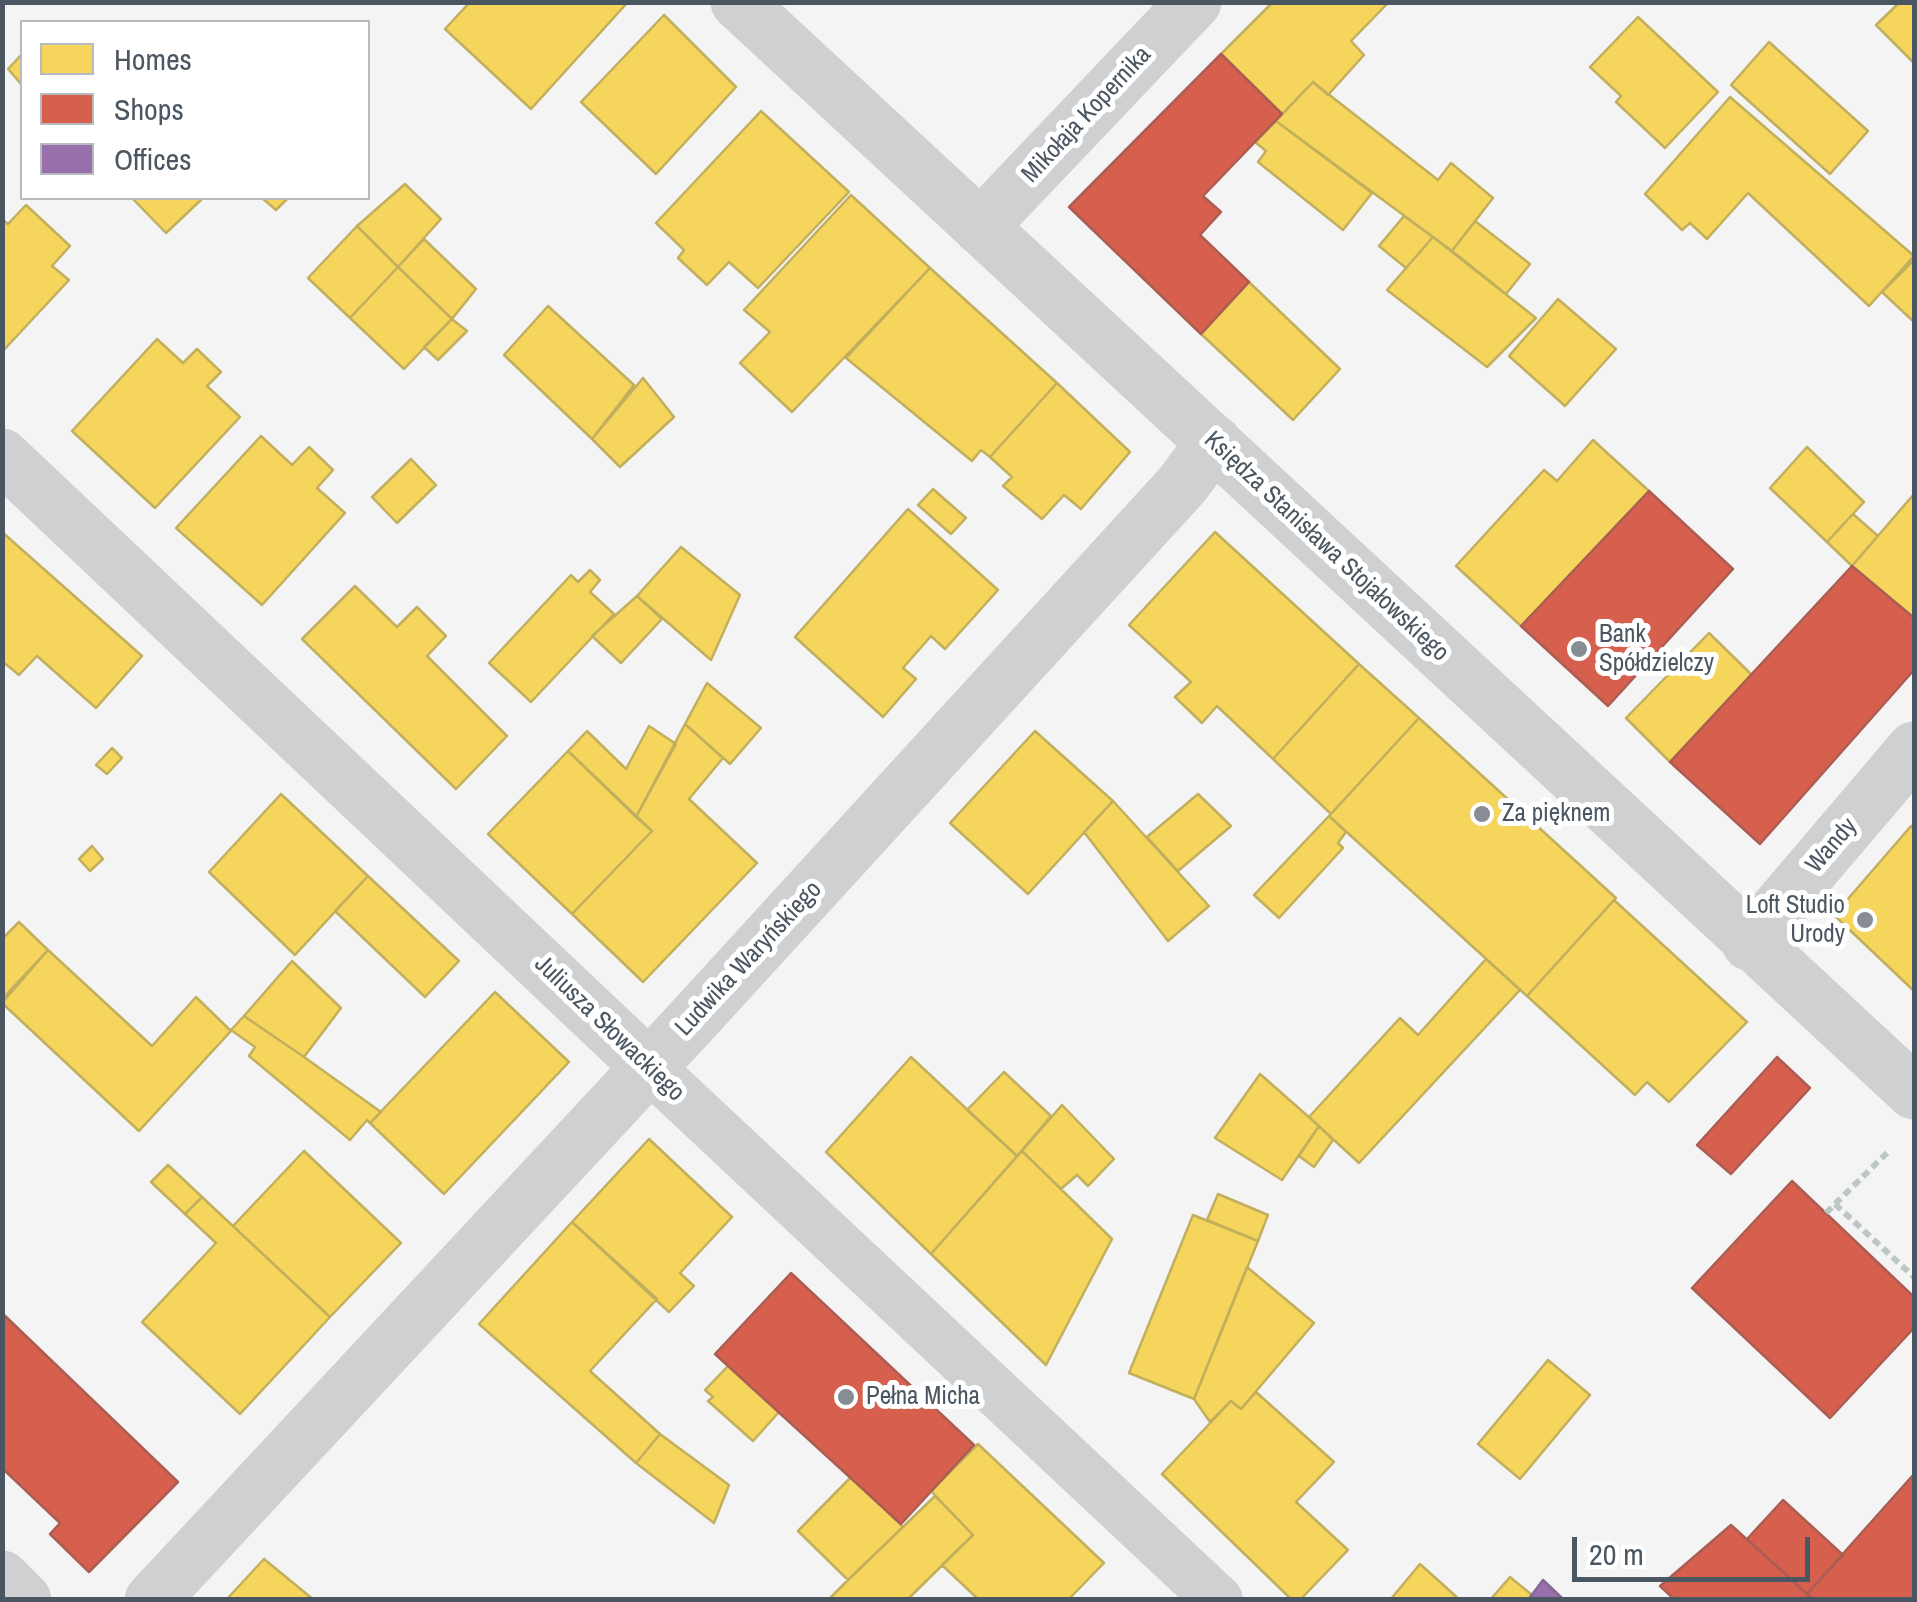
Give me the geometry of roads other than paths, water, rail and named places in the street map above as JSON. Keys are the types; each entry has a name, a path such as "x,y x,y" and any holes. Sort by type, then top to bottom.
{"street":[{"name":"Księdza Stanisława Stojałowskiego","path":"738,2 1914,1092"},
{"name":"Mikołaja Kopernika","path":"980,227 1194,2"},
{"name":"Ludwika Waryńskiego","path":"152,1600 649,1067 1182,485 1214,442"},
{"name":"Juliusza Słowackiego","path":"2,456 1218,1600"},
{"name":"Wandy","path":"1749,943 1914,750"},
{"path":"2,1578 24,1600"}],"place":[{"name":"Bank Spółdzielczy","path":"1579,649"},
{"name":"Za pięknem","path":"1482,814"},
{"name":"Loft Studio Urody","path":"1865,920"},
{"name":"Pełna Micha","path":"846,1397"}]}
